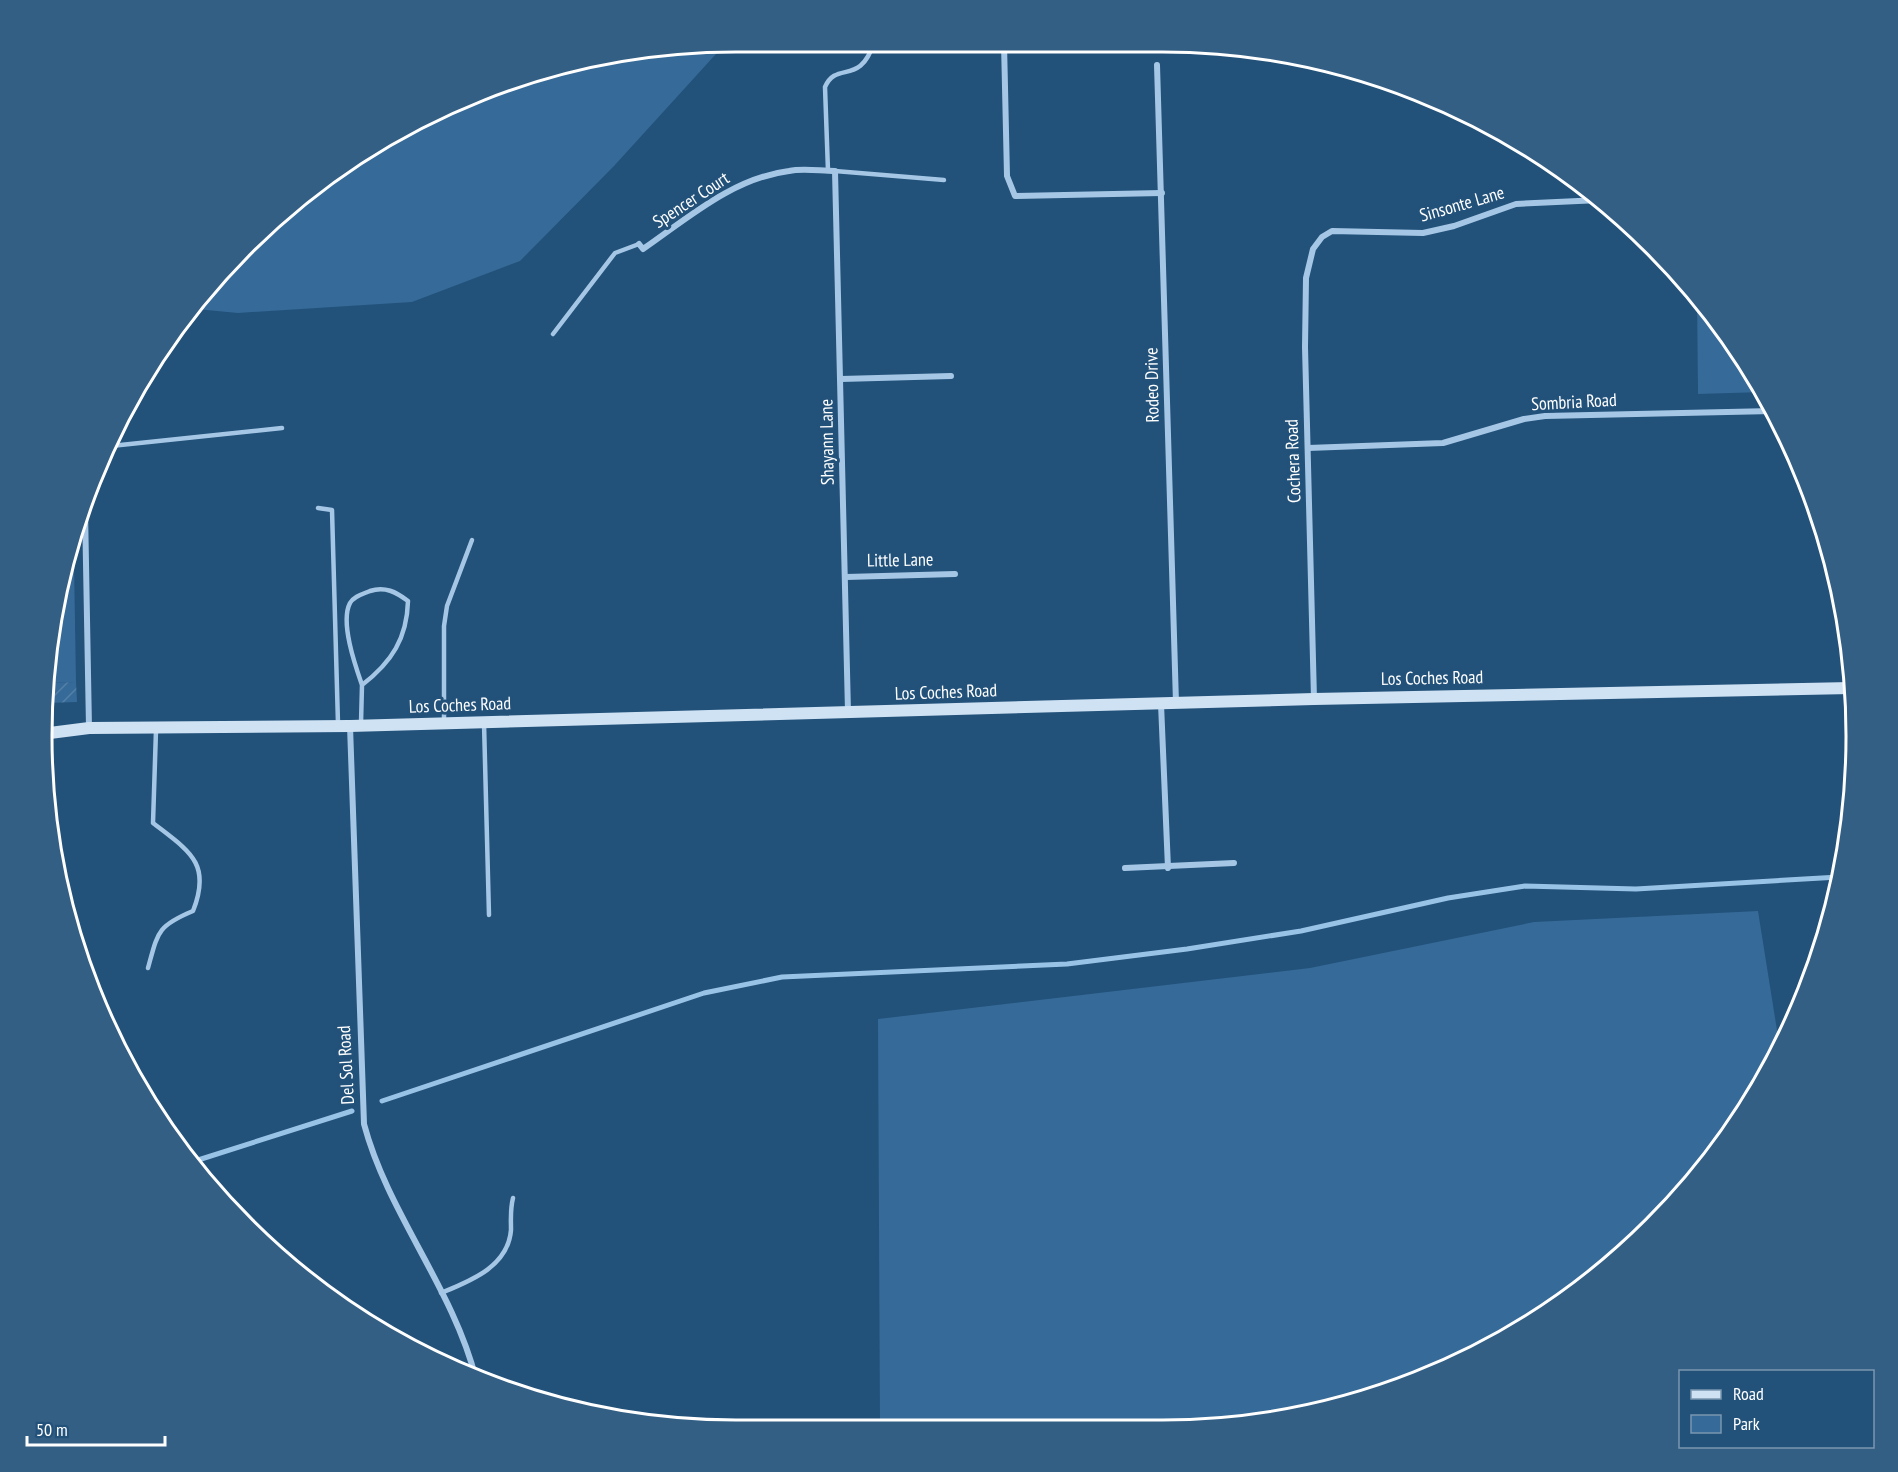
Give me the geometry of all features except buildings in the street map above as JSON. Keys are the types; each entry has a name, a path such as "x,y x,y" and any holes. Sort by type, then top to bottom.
{"main road":[{"name":"Los Coches Road","path":"52,733 89,728 444,724 1314,699 1844,688"}],"street":[{"path":"1004,52 1007,176 1015,196 1162,193"},
{"name":"Rodeo Drive","path":"1157,65 1176,704"},
{"name":"Spencer Court","path":"639,244 643,249 718,197 753,179 790,170 832,171"},
{"name":"Shayann Lane","path":"832,171 841,379 848,713"},
{"name":"Sinsonte Lane","path":"1332,231 1423,233 1454,226 1516,204 1586,201"},
{"name":"Cochera Road","path":"1314,699 1305,347 1306,270 1313,249 1322,237 1332,231"},
{"path":"841,379 951,376"},
{"name":"Sombria Road","path":"1308,448 1443,443 1539,417 1763,411"},
{"path":"85,528 89,728"},
{"name":"Little Lane","path":"846,577 955,574"},
{"path":"1161,704 1168,868"},
{"name":"Del Sol Road","path":"350,726 364,1124 383,1182 441,1293 472,1366"},
{"path":"1125,868 1168,868 1233,863"}],"lane":[{"path":"871,52 869,58 857,70 835,75 828,79 825,87 832,171 944,180"},
{"path":"553,334 615,253 639,244"},
{"path":"118,445 282,428"},
{"path":"318,508 332,510 350,726"},
{"path":"444,724 444,626 447,606 472,540"},
{"path":"350,726 362,685 351,651 348,621 350,603 358,596 377,589 393,591 408,601 408,621 403,638 376,674 362,685"},
{"path":"484,723 489,915"},
{"path":"148,968 156,937 167,922 193,911 201,890 200,867 185,848 153,823 156,727"},
{"path":"441,1293 474,1279 490,1269 500,1257 511,1229 509,1215 513,1198"}],"green space":[{"path":"717,53 614,166 520,261 412,302 238,313 202,310 222,285 285,222 356,168 394,144 474,105 559,76 647,58"},
{"path":"1697,311 1753,392 1698,394"},
{"path":"74,567 76,682 55,683 58,647"},
{"path":"76,682 77,702 53,703 55,683"},
{"path":"1758,911 1777,1033 1754,1078 1730,1116 1676,1187 1613,1250 1578,1278 1504,1328 1464,1349 1382,1383 1295,1406 1251,1414 1162,1420 880,1420 878,1019 1310,968 1534,922"}],"waterway":[{"path":"382,1101 704,993 782,977 1067,964 1187,949 1301,931 1448,898 1525,886 1636,889 1830,878"},
{"path":"200,1159 352,1111"}]}
